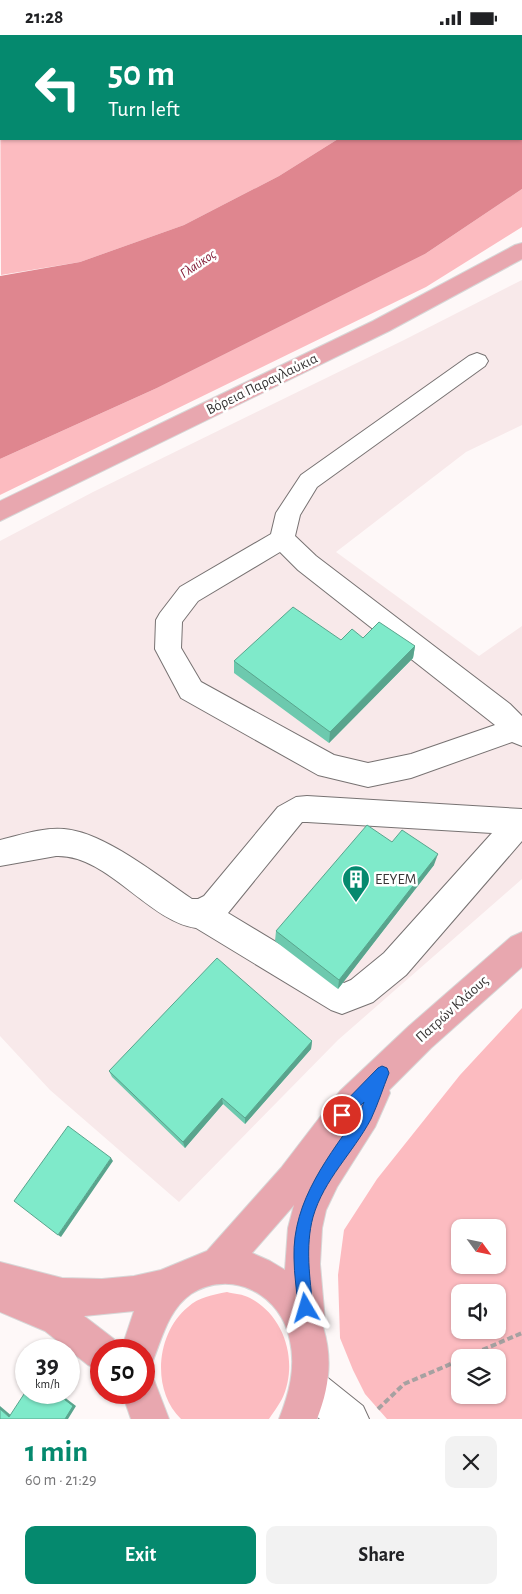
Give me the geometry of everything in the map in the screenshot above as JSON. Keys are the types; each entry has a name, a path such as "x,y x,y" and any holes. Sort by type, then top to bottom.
{"main road":[{"name":"Βόρεια Παραγλαύκια","path":"0,512 381,326 522,250"},
{"name":"Πατρών Κλάους","path":"217,1267 293,1180 347,1109 382,1073 454,1006 522,947"},
{"path":"304,1403 312,1361 301,1275 301,1256 306,1219 314,1194 325,1174 366,1114 382,1073"},
{"path":"0,1280 63,1296 85,1297 124,1295 179,1281 197,1272 217,1267 243,1268 256,1272 274,1282 289,1297 301,1315 309,1337"},
{"path":"141,1339 151,1314 163,1296 179,1281"},
{"path":"0,1294 58,1318 90,1343"}],"street":[{"path":"282,539 307,563 500,712 519,731 411,766 368,775 328,766 191,690 168,649 169,620 189,594 282,539 288,513 309,481 477,361"},
{"path":"201,914 215,906 288,816 296,811 307,809 521,822"},
{"path":"0,853 24,847 65,842 82,846 186,912 201,914 342,999 362,991 394,964 521,822"},
{"path":"304,1403 362,1416"}],"path":[{"path":"485,1349 522,1333"},
{"path":"362,1416 404,1384 451,1364"}],"shaded area":[{"path":"0,140 336,140 279,176 184,225 80,262 1,275"},
{"path":"522,189 522,227 426,287 0,495 0,459 157,388 425,254"},
{"path":"522,280 522,425 466,452 336,552 479,656 522,626 522,879 338,1040 179,1202 50,1090 0,1036 0,541 93,492 404,340"},
{"path":"522,1008 522,1419 387,1419 365,1394 340,1338 338,1275 344,1230 377,1179 460,1075"},
{"path":"227,1292 247,1297 262,1306 280,1328 289,1356 287,1385 282,1399 269,1419 181,1419 171,1407 165,1393 162,1378 161,1362 169,1331 177,1318 192,1304 211,1295"}],"water":[{"name":"Γλαύκος","path":"336,140 522,140 522,189 425,254 157,388 0,459 0,276 80,262 184,225 279,176"}],"building":[{"path":"293,607 341,640 352,629 363,638 379,622 415,646 330,732 234,661"},
{"name":"EEYEM","path":"367,825 392,842 402,830 438,854 339,980 276,931"},
{"path":"217,958 312,1041 245,1118 222,1098 183,1142 109,1071"},
{"path":"68,1126 111,1158 58,1235 14,1201"},
{"path":"18,1404 70,1404 73,1406 65,1419 0,1419 0,1409 9,1417"}],"place":[{"name":"EEYEM","path":"356,903"}],"route":[{"path":"306,1308 301,1275 301,1256 306,1219 314,1194 325,1174 366,1114 382,1073 342,1115"}]}
